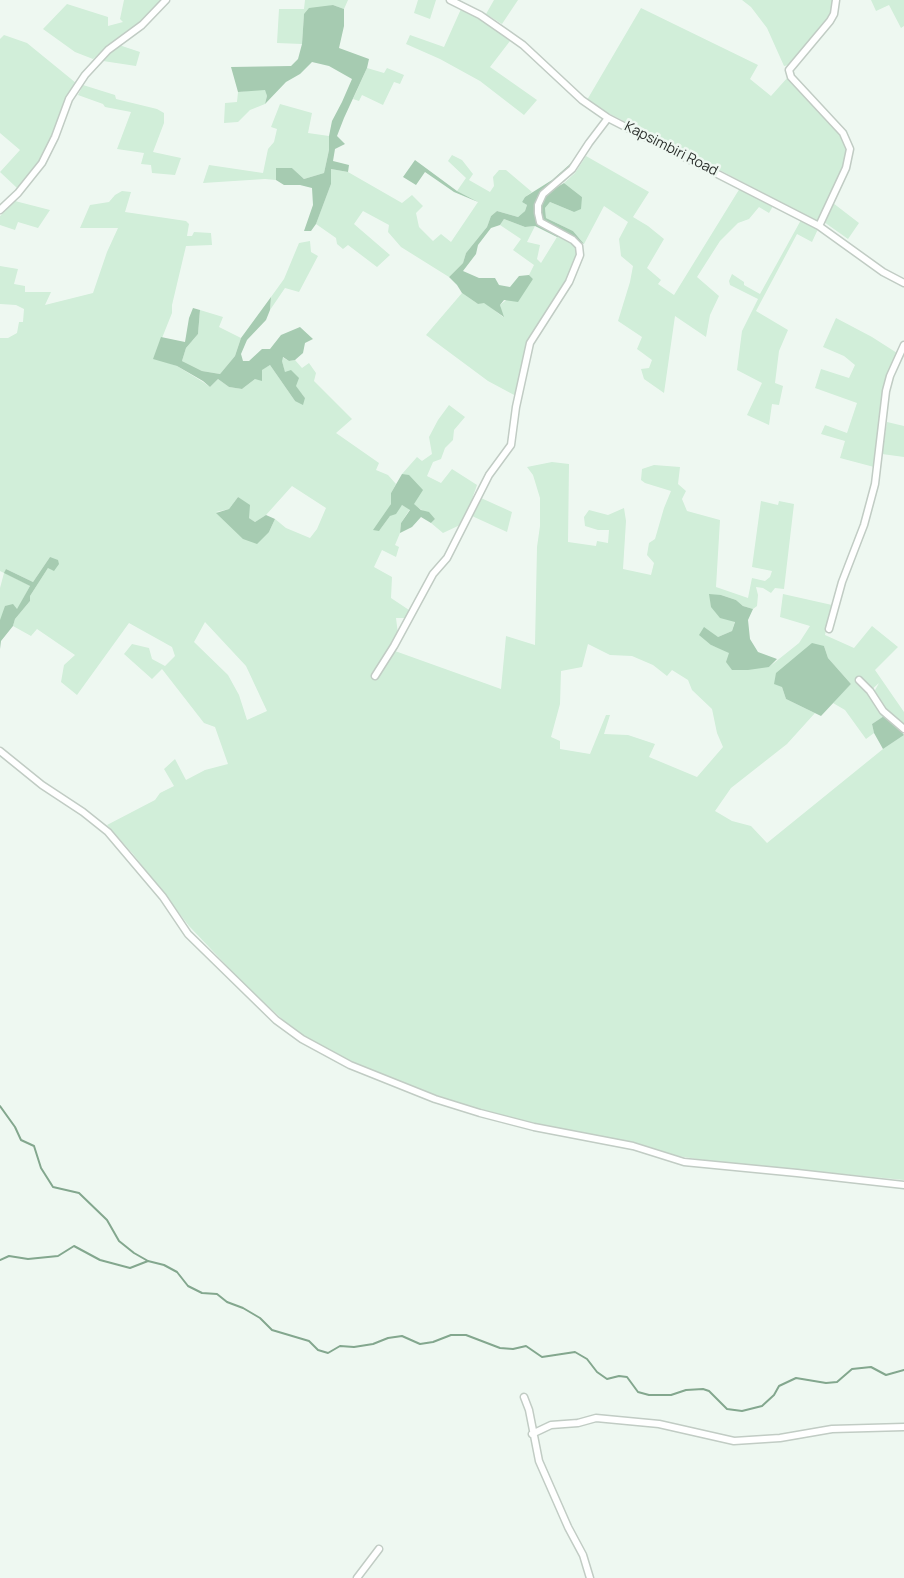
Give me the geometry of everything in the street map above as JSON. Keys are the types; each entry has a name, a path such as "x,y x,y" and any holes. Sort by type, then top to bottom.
{"street":[{"path":"0,210 42,163 56,137 70,99 86,75 108,50 142,24 166,0"},
{"name":"Kapsimbiri Road","path":"450,0 480,15 512,37 582,100 608,118 819,226 883,272 904,283"},
{"path":"819,226 846,168 850,149 843,133 791,77 789,70 830,21 834,14 836,0"},
{"path":"375,676 394,646 433,574 447,558 489,475 511,445 516,408 530,343 569,282 580,255 580,248 575,242 540,222 538,213 539,201 544,193 572,169 608,118"},
{"path":"829,629 842,582 864,525 875,484 886,391 890,376 904,345"},
{"path":"859,680 870,691 884,711 904,729"},
{"path":"0,751 42,785 83,812 108,832 163,897 188,934 276,1020 326,1054 435,1099 480,1113 534,1127 633,1146 684,1162 797,1172 904,1185"},
{"path":"524,1397 529,1410 532,1434 542,1468 568,1527 583,1555 590,1578"},
{"path":"532,1434 551,1425 578,1423 596,1418 652,1423 734,1441 780,1438 832,1429 904,1427"},
{"path":"357,1578 379,1549"}],"green space":[{"path":"124,0 163,0 142,21 93,59 75,52 43,29 67,4 108,17 108,26 123,22 120,19"},
{"path":"305,0 348,0 344,9 333,5 304,14 302,44 277,43 279,9 304,9"},
{"path":"418,0 436,0 430,19 414,13"},
{"path":"494,0 518,0 502,24 486,14"},
{"path":"742,0 834,0 831,14 811,41 789,65 784,66 767,28 751,7"},
{"path":"871,0 904,0 904,26 901,28 889,5 876,11"},
{"path":"333,5 344,9 344,26 339,48 369,59 367,68 337,136 345,144 335,149 333,161 349,165 348,172 331,169 331,184 316,224 311,231 304,231 313,205 312,188 300,185 284,185 276,180 276,168 292,168 304,179 324,173 332,121 352,79 329,66 312,62 300,74 286,82 265,104 267,96 265,90 238,92 231,67 291,66 298,59 302,44 304,14 309,8"},
{"path":"641,8 758,65 750,79 771,96 788,77 810,99 839,134 847,145 846,161 818,222 610,114 587,100"},
{"path":"461,9 485,22 510,41 490,67 537,100 524,115 480,81 440,59 406,44 410,35 444,47"},
{"path":"4,35 27,43 76,83 60,113 51,141 38,164 17,188 0,172 20,150 0,133 0,39"},
{"path":"119,45 140,52 136,66 103,61"},
{"path":"367,68 384,73 387,68 404,75 400,84 394,82 383,105 362,95 359,101 353,99"},
{"path":"83,85 115,95 116,99 157,109 164,113 164,123 153,152 181,158 175,175 152,173 151,165 141,164 144,153 117,149 131,112 105,107 103,104 78,95"},
{"path":"265,89 267,96 265,104 250,110 238,122 224,123 225,103 237,102 238,92"},
{"path":"280,104 312,113 308,133 329,136 329,150 324,173 304,179 292,168 276,168 276,180 203,183 209,165 263,173 268,149 274,142 277,129 271,127"},
{"path":"452,155 462,160 473,174 469,180 490,192 494,186 493,177 499,170 506,170 532,192 522,202 527,205 525,211 518,217 497,211 491,216 487,227 466,253 463,263 449,277 401,247 388,232 389,225 363,211 354,224 390,255 377,267 348,245 343,249 337,244 336,238 316,224 331,184 331,169 348,172 402,203 412,195 423,206 416,213 419,227 433,241 441,234 451,242 478,202 457,191 466,178 448,161"},
{"path":"586,156 649,192 633,217 664,239 647,268 661,280 658,284 674,295 740,188 773,206 769,213 759,207 749,219 738,223 720,241 697,277 719,296 710,315 706,337 675,316 664,393 644,379 641,369 649,368 652,360 637,349 642,337 618,321 633,266 621,256 619,239 628,222 604,206 584,244 573,231 546,218 545,208 550,202 574,212 582,197 564,183 575,173"},
{"path":"578,157 573,165 542,192 537,200 535,210 536,220 540,225 562,237 557,237 535,226 525,227 504,219 500,225 491,228 478,245 476,254 463,271 479,278 495,278 499,285 510,287 519,276 529,275 533,279 518,302 504,300 500,305 504,317 484,303 478,304 462,293 449,277 463,263 466,253 487,227 491,216 497,211 518,217 525,211 527,205 522,202 525,197 552,180"},
{"path":"415,160 457,191 478,202 454,192 425,172 416,185 403,177"},
{"path":"564,183 582,197 581,209 574,212 550,202 545,208 546,218 573,231 584,244 544,223 541,218 540,208 542,200 549,192"},
{"path":"122,191 131,192 125,212 186,221 189,224 187,236 192,236 194,232 211,233 212,245 186,246 172,305 172,313 154,358 177,366 210,387 218,379 229,387 242,389 255,379 261,370 270,365 295,401 305,398 285,373 282,357 289,361 295,360 302,368 309,363 316,373 314,381 352,419 336,433 379,463 376,470 388,475 396,484 391,493 391,504 379,531 390,516 402,505 410,509 401,523 400,533 395,545 399,547 396,557 382,550 374,567 392,577 391,598 409,610 405,618 396,618 398,634 389,652 372,676 376,679 395,651 501,689 506,636 535,645 540,498 533,475 527,467 552,462 569,464 568,542 596,546 597,541 608,543 609,530 598,530 585,526 584,517 589,510 608,515 624,508 626,521 623,569 651,575 654,563 647,555 649,543 655,539 671,491 641,480 642,469 654,465 680,467 678,484 686,491 682,499 687,511 720,520 716,587 748,598 752,578 765,581 770,577 772,571 752,567 761,501 778,505 779,501 794,504 784,589 775,588 771,593 763,588 756,587 758,595 757,606 753,609 721,595 709,595 735,621 732,631 718,637 711,645 769,667 799,643 810,626 780,617 783,594 832,605 825,635 854,648 872,626 898,647 875,670 904,712 904,726 886,711 874,692 879,683 869,692 884,716 872,724 874,733 866,739 845,710 833,703 851,684 828,658 824,646 782,687 786,699 815,713 787,744 731,788 715,811 732,821 751,826 767,843 883,749 904,735 904,1180 718,1162 663,1154 570,1135 433,1097 350,1063 293,1029 247,987 189,926 133,854 107,825 155,800 160,793 174,786 164,769 175,759 186,780 205,770 228,764 215,727 204,723 162,669 152,679 124,654 132,644 149,648 152,659 165,666 175,656 172,647 129,623 77,695 61,682 64,665 75,655 37,629 31,636 13,626 15,619 30,601 30,596 48,568 50,557 33,582 6,569 5,573 30,586 17,610 0,620 0,588 4,573 0,571 0,338 8,338 17,333 19,322 23,322 24,309 16,305 0,304 0,266 18,269 14,284 25,286 25,292 51,292 45,305 93,293 107,252 118,228 80,228 90,205 109,202","holes":["292,486 326,508 317,529 310,538 286,528 275,519 269,532 216,512 229,509 238,497 249,518 255,522 266,515","205,622 246,666 267,711 247,720 239,695 228,675 194,642","588,644 610,655 632,656 653,665 667,676 672,670 688,680 692,690 712,709 717,733 723,747 697,777 649,757 655,744 628,735 604,734 610,715 606,715 590,754 560,749 560,741 551,737 560,704 561,671 582,667"]},
{"path":"15,201 50,210 38,228 18,222 15,230 0,225 0,216"},
{"path":"833,203 859,223 848,239 824,222"},
{"path":"504,219 525,227 535,226 527,242 540,245 537,259 541,263 557,237 562,237 576,245 578,251 569,276 528,341 516,396 488,381 426,335 462,293 478,304 484,302 503,317 500,305 533,279 529,275 534,265 513,250 521,239 500,225"},
{"path":"801,220 818,229 812,242 797,234 756,311 788,330 779,351 775,383 783,386 779,405 772,404 769,425 747,415 762,383 737,370 742,331 758,299 730,285 729,281 732,274 744,282 744,285 760,294"},
{"path":"310,241 311,252 318,256 299,292 285,288 270,310 271,297 284,279 299,243"},
{"path":"271,297 270,310 266,320 247,340 241,354 243,361 249,361 262,349 270,349 281,335 300,327 313,339 305,343 303,353 295,360 289,361 283,357 282,361 285,372 291,370 299,378 296,386 305,398 303,405 295,401 270,365 262,370 262,381 255,379 242,389 229,387 218,379 210,387 177,366 153,359 161,337 185,342 189,318 193,308 200,310 198,334 186,348 182,361 202,371 220,374 235,356 241,338"},
{"path":"200,310 223,317 219,327 241,338 235,356 220,374 202,371 182,361 186,348 198,334"},
{"path":"836,318 897,353 887,378 874,467 840,458 845,441 821,434 825,425 847,433 857,403 815,388 821,369 849,378 855,365 844,356 823,347"},
{"path":"449,405 465,417 454,430 453,440 445,448 441,459 433,462 427,476 441,483 452,469 477,485 460,525 443,533 431,523 435,519 413,504 402,474 417,457 422,461 432,454 429,437"},
{"path":"887,422 904,426 904,457 882,454"},
{"path":"402,474 409,475 423,490 414,504 421,510 429,512 435,519 431,523 421,517 412,527 400,533 401,523 410,510 402,505 396,514 390,516 379,531 373,530 391,504 391,493"},
{"path":"238,497 250,505 249,518 255,522 266,515 275,519 269,532 257,544 243,539 216,513 229,509"},
{"path":"481,498 512,512 507,532 472,516"},
{"path":"50,557 58,560 59,564 54,571 48,568 30,596 30,601 15,619 13,626 1,641 0,649 0,620 5,606 13,604 17,609 30,586 4,573 6,569 33,582"},
{"path":"709,594 721,595 736,600 743,606 753,609 748,620 750,639 758,652 777,659 769,667 732,670 726,662 729,653 711,645 699,635 704,627 718,637 732,631 735,622 720,618 711,607"},
{"path":"812,643 824,646 828,658 851,684 821,716 786,699 782,687 774,684 776,673"},
{"path":"884,716 897,726 904,735 883,749 874,733 872,724"}],"waterway":[{"path":"0,1106 15,1127 21,1140 34,1146 41,1168 53,1187 79,1193 107,1220 119,1241 134,1253 148,1261 164,1265 177,1272 188,1286 202,1293 217,1294 227,1302 243,1308 260,1318 272,1330 309,1341 318,1350 328,1353 340,1346 354,1347 373,1344 388,1338 402,1336 420,1344 433,1342 451,1335 466,1335 500,1348 513,1349 526,1346 542,1357 575,1352 587,1359 597,1372 607,1379 619,1376 627,1377 638,1392 649,1395 671,1395 686,1390 703,1389 709,1391 727,1409 742,1411 762,1406 774,1395 779,1386 796,1378 826,1383 837,1382 852,1369 871,1367 886,1375 904,1370"},
{"path":"0,1260 9,1256 28,1259 58,1256 74,1246 100,1260 130,1268 148,1261"}]}
